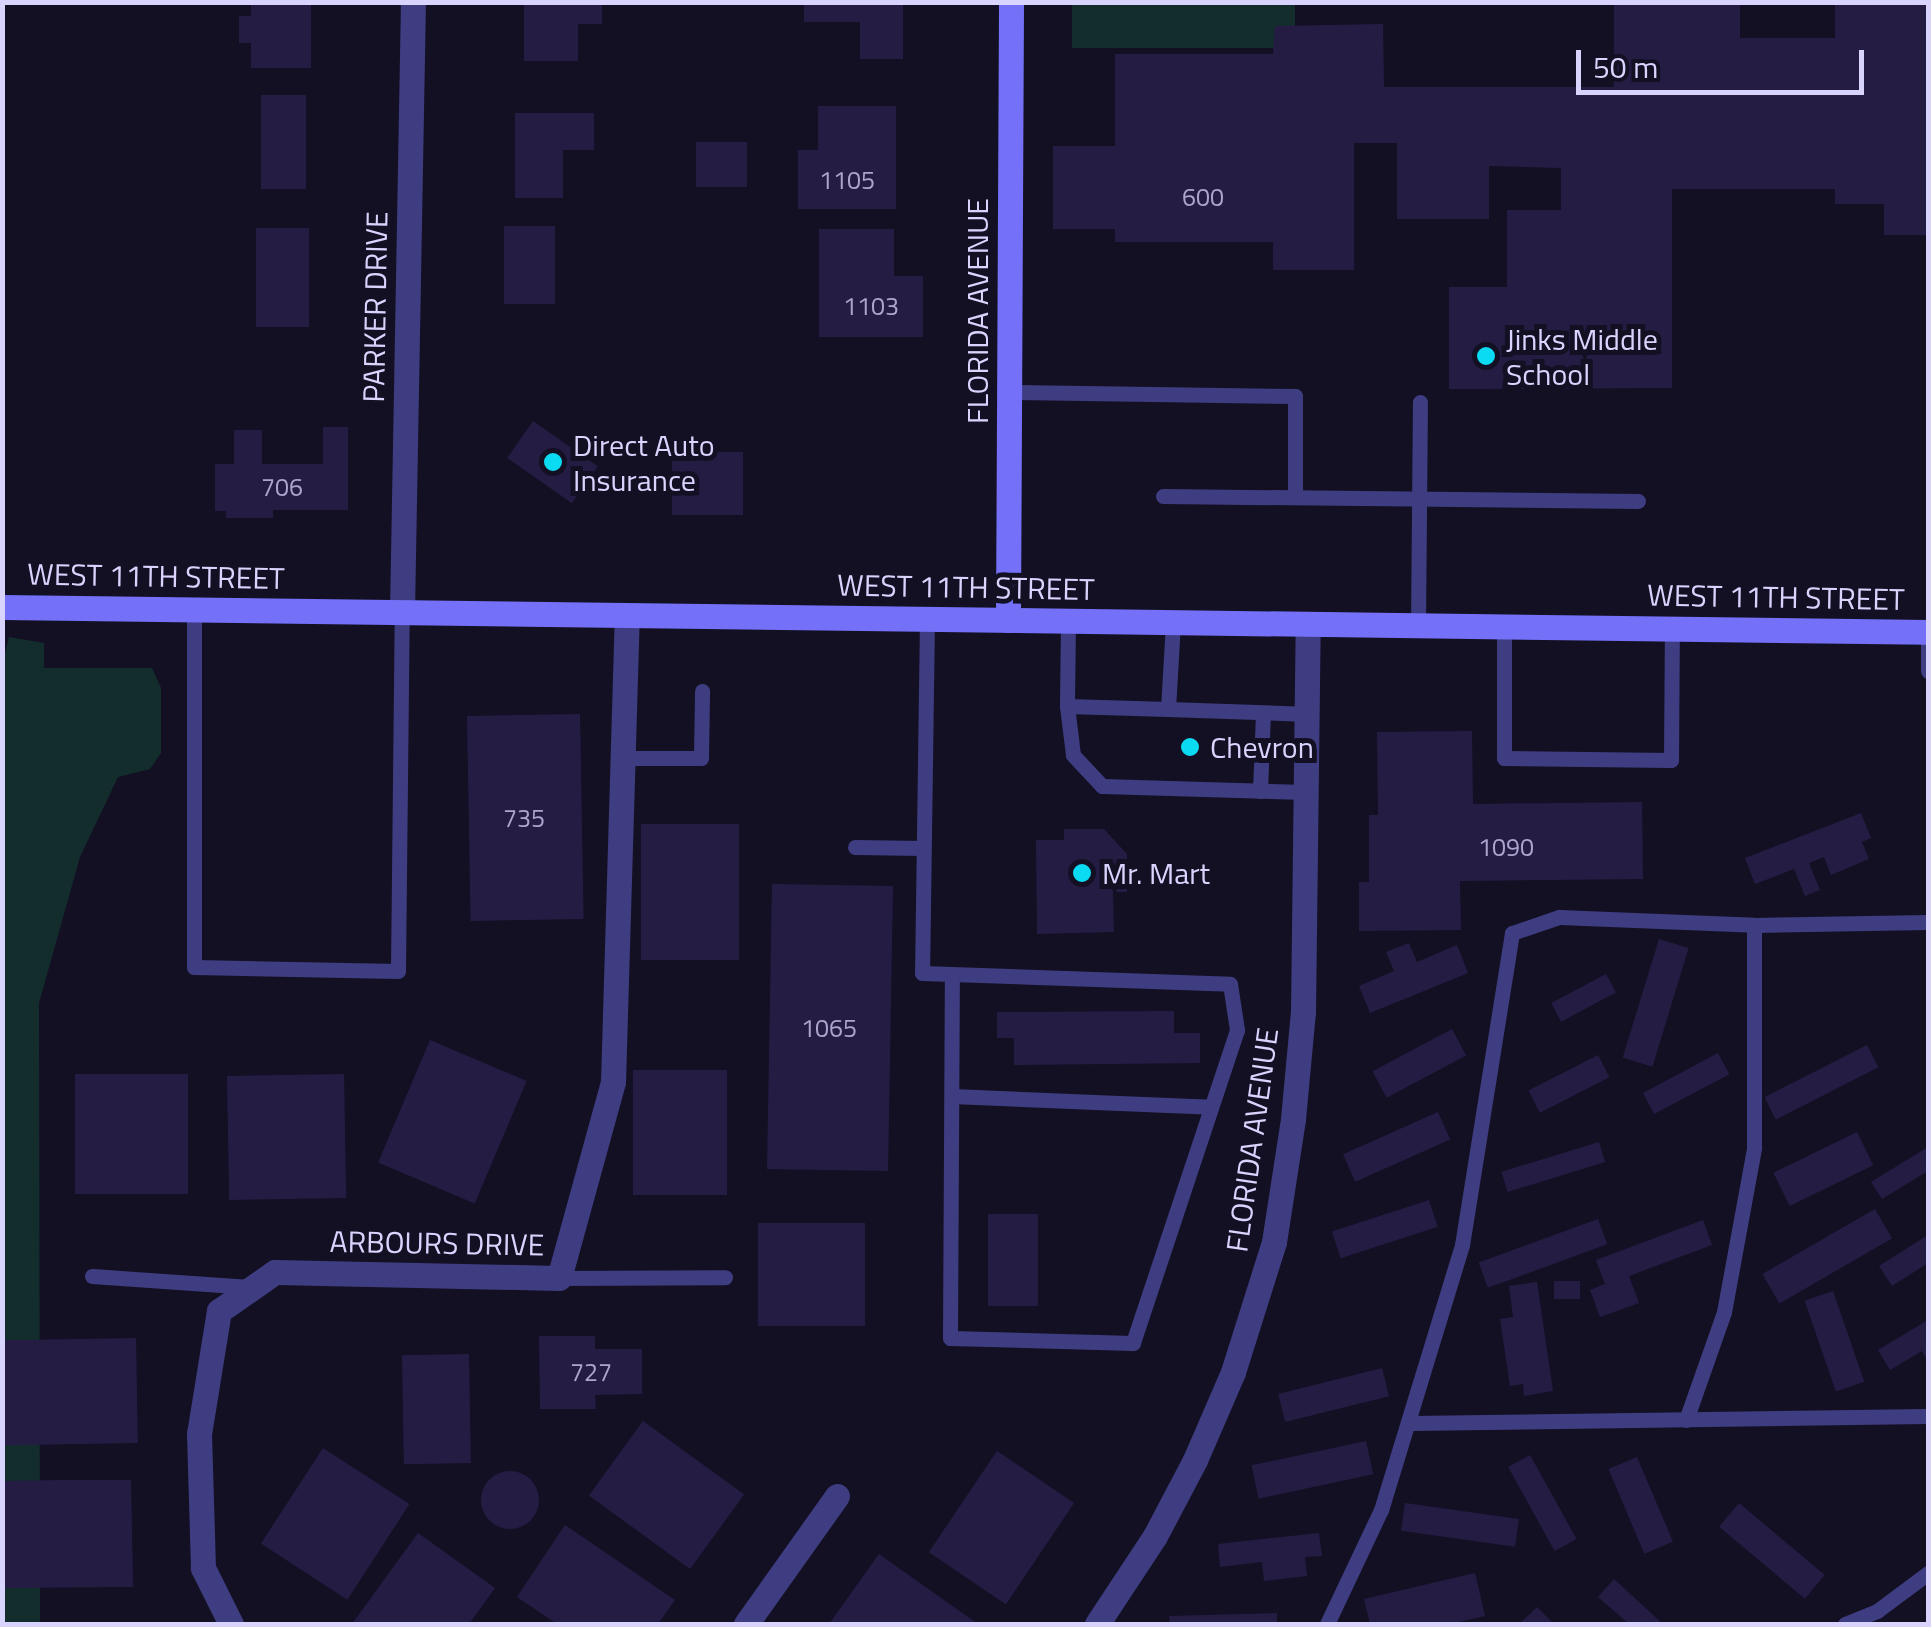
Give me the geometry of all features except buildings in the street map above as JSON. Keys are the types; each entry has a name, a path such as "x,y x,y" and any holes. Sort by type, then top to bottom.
{"main road":[{"name":"FLORIDA AVENUE","path":"1008,620 1011,2"},
{"name":"WEST 11TH STREET","path":"2,607 1928,632"}],"street":[{"name":"PARKER DRIVE","path":"402,612 414,2"},
{"name":"ARBOURS DRIVE","path":"231,1624 203,1568 199,1434 219,1312 276,1272 559,1278 613,1082 626,616"},
{"name":"FLORIDA AVENUE","path":"1097,1624 1156,1536 1195,1460 1233,1372 1270,1256 1300,1052 1308,625"},
{"path":"746,1624 837,1496"}],"lane":[{"path":"1009,392 1295,396 1295,498"},
{"path":"1418,626 1420,402"},
{"path":"1163,496 1638,501"},
{"path":"194,610 194,967 398,971 402,612"},
{"path":"926,619 922,972 1230,984 1237,1030 1133,1343 950,1338 952,974"},
{"path":"1068,621 1066,706 1073,755 1102,786 1306,792"},
{"path":"1168,709 1173,622"},
{"path":"1504,627 1504,758 1671,760 1672,628"},
{"path":"1928,632 1928,671"},
{"path":"622,758 701,758 702,691"},
{"path":"1066,706 1168,709 1204,716 1308,714"},
{"path":"1260,791 1263,713"},
{"path":"1201,790 1202,769"},
{"path":"856,847 923,848"},
{"path":"1327,1624 1381,1510 1462,1245 1512,933 1559,917 1754,924 1928,922"},
{"path":"1686,1420 1724,1312 1754,1148 1754,924"},
{"path":"952,1096 1211,1108"},
{"path":"92,1276 254,1287"},
{"path":"559,1278 725,1277"},
{"path":"1410,1423 1928,1416"},
{"path":"1845,1624 1876,1611 1928,1572"}],"green space":[{"path":"1072,3 1295,3 1295,48 1072,48"},
{"path":"9,637 44,643 44,668 152,668 161,688 161,753 150,769 118,777 80,857 39,1003 40,1624 3,1624 2,665"}],"place":[{"name":"Jinks Middle School","path":"1486,356"},
{"name":"Direct Auto Insurance","path":"553,462"},
{"name":"Chevron","path":"1190,747"},
{"name":"Mr. Mart","path":"1082,873"}]}
